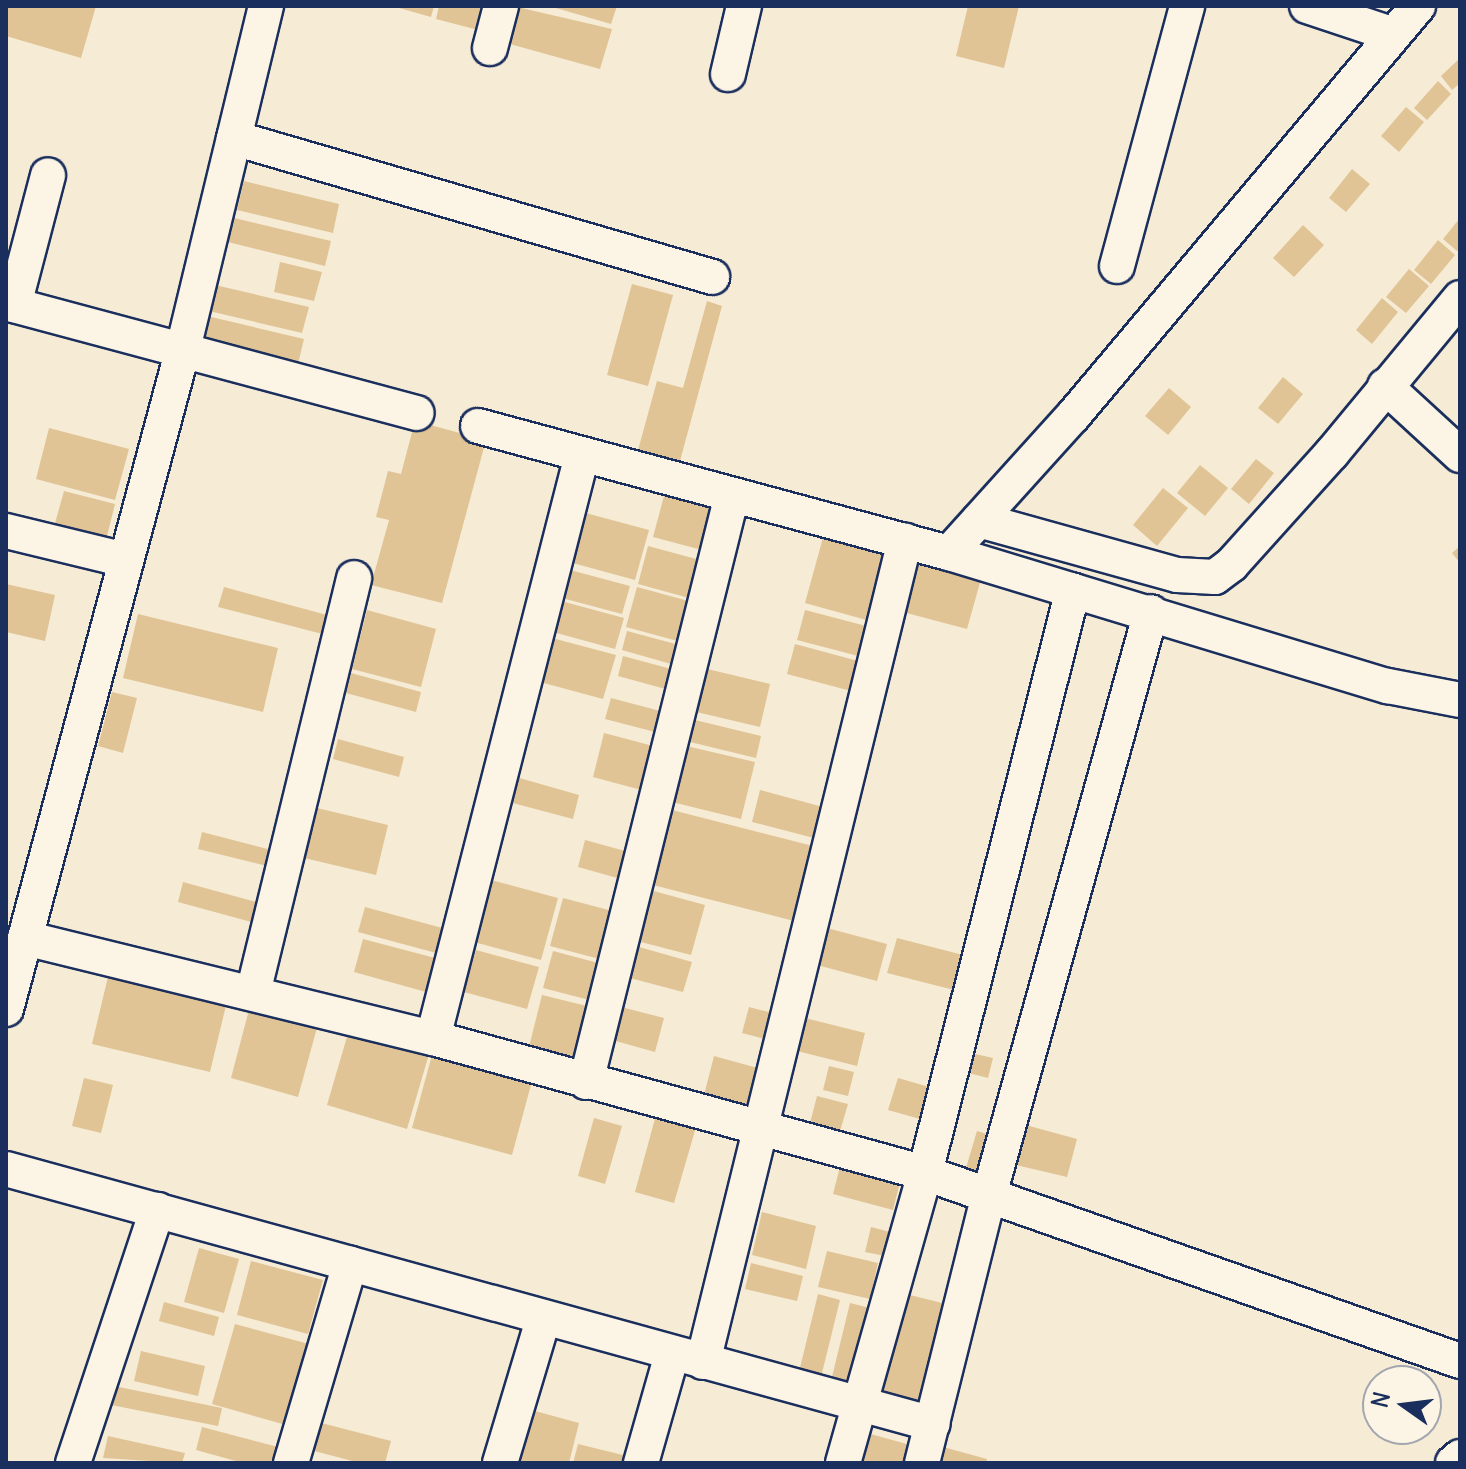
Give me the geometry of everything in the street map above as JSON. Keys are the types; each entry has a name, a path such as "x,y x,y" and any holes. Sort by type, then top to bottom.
{"street":[{"path":"8,994 183,349 266,6"},
{"path":"490,48 501,6"},
{"path":"728,74 744,6"},
{"path":"1117,266 1187,6"},
{"path":"949,553 1418,6"},
{"path":"1320,8 1391,34"},
{"path":"234,138 712,277"},
{"path":"48,175 10,304 417,413"},
{"path":"979,520 1177,575 1215,577 1232,564 1460,298"},
{"path":"1385,386 1460,455"},
{"path":"478,426 905,540 1388,686 1460,700"},
{"path":"433,1038 582,455"},
{"path":"586,1082 732,495"},
{"path":"6,531 126,560"},
{"path":"641,1463 688,1358 762,1132 905,540"},
{"path":"253,993 354,578"},
{"path":"843,1463 925,1173 1073,590"},
{"path":"922,1463 988,1199 1151,612"},
{"path":"25,938 433,1038 762,1132 925,1173 988,1199 1460,1361"},
{"path":"6,1169 543,1320 933,1424"},
{"path":"73,1463 157,1210"},
{"path":"291,1463 350,1264"},
{"path":"500,1463 543,1320"},
{"path":"1453,1463 1460,1457"}],"building":[{"path":"6,6 96,6 81,58 6,36"},
{"path":"392,6 434,6 431,17"},
{"path":"439,6 489,6 482,31 436,19"},
{"path":"513,6 612,29 600,69 503,42"},
{"path":"549,6 617,6 611,24"},
{"path":"968,6 1019,6 1004,68 956,56"},
{"path":"1460,58 1460,83 1452,90 1441,76"},
{"path":"1438,81 1451,94 1427,120 1414,108"},
{"path":"1406,107 1424,122 1399,152 1381,136"},
{"path":"1352,169 1370,184 1346,212 1329,198"},
{"path":"244,181 339,204 333,233 237,210"},
{"path":"226,216 331,241 325,266 220,240"},
{"path":"1460,218 1460,248 1457,251 1443,239"},
{"path":"1303,225 1324,245 1294,277 1273,258"},
{"path":"1438,240 1455,255 1431,284 1414,270"},
{"path":"280,262 322,272 314,301 274,292"},
{"path":"1409,269 1429,286 1406,313 1386,297"},
{"path":"632,284 673,295 648,386 607,375"},
{"path":"215,285 309,307 302,333 209,311"},
{"path":"1382,298 1398,312 1372,344 1356,330"},
{"path":"707,301 722,306 677,472 635,461 657,381 683,388"},
{"path":"207,316 304,339 297,368 200,345"},
{"path":"1283,377 1303,394 1278,424 1258,408"},
{"path":"1169,388 1191,407 1168,435 1145,416"},
{"path":"415,421 486,440 442,603 371,585 389,520 376,517 388,471 401,474"},
{"path":"49,428 129,449 115,500 36,479"},
{"path":"1256,459 1274,473 1249,504 1231,489"},
{"path":"1200,465 1228,488 1205,516 1177,493"},
{"path":"1163,488 1188,508 1157,546 1133,525"},
{"path":"64,491 115,504 104,548 52,534"},
{"path":"664,496 712,509 702,550 653,537"},
{"path":"582,512 649,530 635,580 569,562"},
{"path":"824,534 889,551 870,621 805,603"},
{"path":"648,546 700,560 689,598 638,584"},
{"path":"1460,546 1460,563 1452,553"},
{"path":"913,561 981,579 967,629 899,611"},
{"path":"570,570 630,586 622,614 562,598"},
{"path":"6,584 55,595 45,641 6,632"},
{"path":"224,587 338,618 334,637 218,607"},
{"path":"637,587 696,603 685,643 626,627"},
{"path":"561,601 624,618 615,649 553,632"},
{"path":"367,610 436,629 421,687 352,669"},
{"path":"805,610 870,627 862,657 797,640"},
{"path":"138,614 278,648 263,712 123,678"},
{"path":"627,631 683,646 678,666 622,650"},
{"path":"552,638 616,655 603,699 540,682"},
{"path":"795,644 858,661 851,691 787,674"},
{"path":"623,656 675,670 669,690 618,676"},
{"path":"699,667 770,684 760,727 688,710"},
{"path":"351,673 421,692 416,712 346,693"},
{"path":"112,692 137,698 123,753 98,746"},
{"path":"611,698 664,712 659,733 605,719"},
{"path":"695,720 761,736 756,758 690,742"},
{"path":"604,733 657,747 645,791 593,777"},
{"path":"338,739 404,757 399,777 333,759"},
{"path":"682,745 755,762 741,819 668,801"},
{"path":"516,777 579,795 573,819 509,802"},
{"path":"760,790 823,807 814,838 752,822"},
{"path":"313,807 388,825 376,875 300,857"},
{"path":"668,809 813,846 794,921 649,884"},
{"path":"202,832 275,851 271,867 198,849"},
{"path":"585,840 636,854 628,881 578,867"},
{"path":"491,880 558,898 541,960 474,942"},
{"path":"183,882 260,903 255,923 178,902"},
{"path":"650,890 705,905 691,955 637,941"},
{"path":"563,898 620,913 607,961 550,946"},
{"path":"365,907 446,929 440,954 358,932"},
{"path":"827,928 887,944 877,981 817,965"},
{"path":"897,938 967,956 958,991 887,973"},
{"path":"363,939 435,958 426,992 354,972"},
{"path":"639,947 692,962 683,992 630,978"},
{"path":"476,950 539,967 527,1009 464,992"},
{"path":"553,951 602,964 593,1001 543,988"},
{"path":"111,964 229,993 210,1072 92,1044"},
{"path":"542,995 591,1007 575,1067 527,1055"},
{"path":"250,1006 318,1024 298,1097 231,1078"},
{"path":"621,1007 664,1018 655,1052 612,1040"},
{"path":"749,1007 776,1014 769,1040 742,1033"},
{"path":"793,1015 865,1033 857,1066 785,1048"},
{"path":"349,1030 429,1054 407,1129 327,1105"},
{"path":"958,1050 993,1058 988,1078 953,1069"},
{"path":"432,1055 532,1081 512,1155 412,1128"},
{"path":"714,1056 765,1070 753,1113 703,1099"},
{"path":"829,1066 854,1072 848,1096 823,1090"},
{"path":"84,1078 113,1085 101,1133 72,1126"},
{"path":"898,1078 936,1089 927,1121 888,1110"},
{"path":"817,1096 848,1104 838,1138 808,1131"},
{"path":"656,1115 696,1127 674,1203 635,1192"},
{"path":"594,1118 622,1126 605,1184 578,1176"},
{"path":"1022,1124 1077,1139 1067,1177 1012,1164"},
{"path":"977,1131 1000,1138 989,1175 966,1168"},
{"path":"841,1163 901,1178 893,1210 833,1194"},
{"path":"762,1212 816,1226 806,1269 752,1255"},
{"path":"871,1227 890,1232 885,1256 865,1252"},
{"path":"199,1248 239,1259 224,1313 184,1302"},
{"path":"827,1251 878,1263 870,1299 818,1287"},
{"path":"251,1261 323,1280 308,1334 237,1315"},
{"path":"751,1263 803,1276 797,1301 745,1289"},
{"path":"902,1293 954,1306 926,1408 875,1395"},
{"path":"818,1294 840,1300 820,1381 798,1376"},
{"path":"164,1302 219,1317 214,1336 159,1321"},
{"path":"850,1303 870,1308 852,1386 831,1381"},
{"path":"235,1324 309,1344 286,1425 212,1404"},
{"path":"141,1351 205,1366 198,1396 134,1381"},
{"path":"114,1386 222,1408 218,1426 111,1405"},
{"path":"524,1408 579,1423 569,1463 510,1463"},
{"path":"306,1419 391,1441 385,1463 360,1463 299,1447"},
{"path":"202,1427 282,1448 277,1463 243,1463 196,1450"},
{"path":"867,1433 914,1446 910,1463 859,1463"},
{"path":"108,1436 185,1453 182,1463 103,1458"},
{"path":"578,1444 631,1457 630,1463 573,1463"},
{"path":"932,1444 987,1459 986,1463 927,1463"}]}
